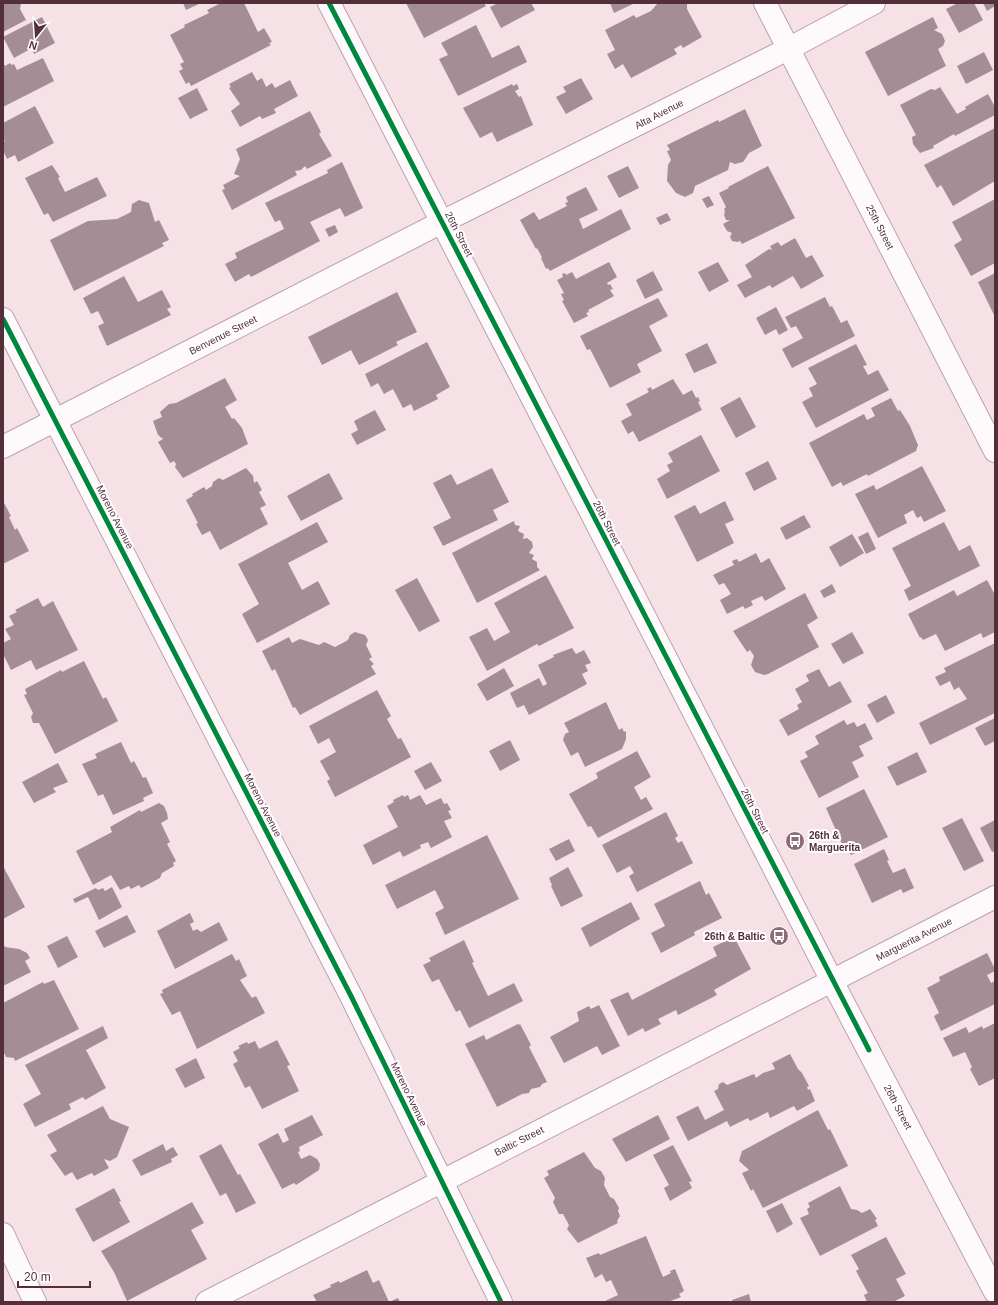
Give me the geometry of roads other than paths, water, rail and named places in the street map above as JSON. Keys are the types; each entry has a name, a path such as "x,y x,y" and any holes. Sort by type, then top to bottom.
{"street":[{"name":"26th Street","path":"330,3 832,981 995,1292"},
{"name":"25th Street","path":"765,3 995,451"},
{"name":"Alta Avenue","path":"442,222 788,49 874,3"},
{"name":"Benvenue Street","path":"3,448 442,222"},
{"name":"Moreno Avenue","path":"3,319 347,989 501,1302"},
{"name":"Marguerita Avenue","path":"832,981 995,897"},
{"name":"Baltic Street","path":"207,1302 832,981"},
{"path":"3,1234 35,1302"}],"place":[{"name":"26th & Marguerita","path":"795,841"},
{"name":"26th & Baltic","path":"779,936"}]}
